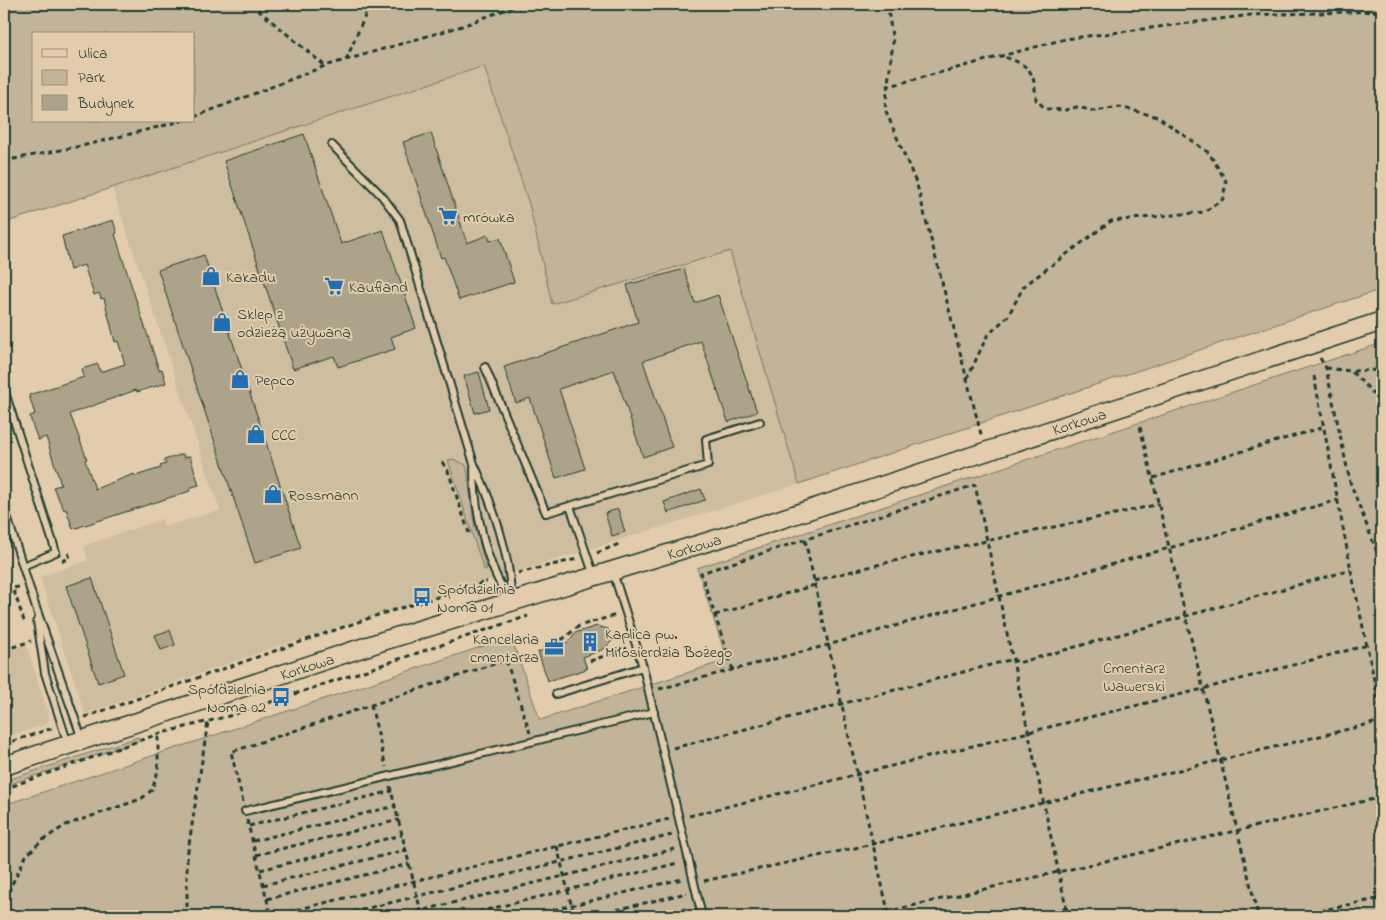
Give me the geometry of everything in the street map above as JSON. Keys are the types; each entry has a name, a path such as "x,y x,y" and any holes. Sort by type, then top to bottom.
{"street":[{"name":"Korkowa","path":"4,766 557,586 613,572 1382,321"}],"lane":[{"path":"332,145 382,196 400,220 474,464 486,488 511,575 511,601"},
{"path":"485,367 546,513 708,465 706,439 760,422"},
{"path":"4,389 56,552 23,566"},
{"path":"474,464 474,493 484,533 497,579 511,601"},
{"path":"570,506 594,576"},
{"path":"4,507 35,605 76,720 76,743"},
{"path":"613,572 643,667 702,916"},
{"path":"35,605 45,673 62,724 76,743"},
{"path":"556,694 643,667"},
{"path":"245,811 654,712"}],"path":[{"path":"251,4 325,66"},
{"path":"346,60 370,4"},
{"path":"195,116 325,66 462,26 520,4"},
{"path":"887,4 893,42 886,87 885,109 917,185 985,451"},
{"path":"886,87 1065,39 1251,16 1382,12"},
{"path":"967,379 987,336 1008,316 1024,286 1111,220 1204,212 1223,199 1226,181 1209,153 1158,116 1120,107 1094,111 1077,106 1065,110 1046,109 1036,100 1035,77 1024,64 1002,56"},
{"path":"4,160 86,145 178,122"},
{"path":"1382,370 1351,371 1326,368 1350,482 1382,565"},
{"path":"1351,371 1382,402"},
{"path":"527,916 873,844 1382,719 1314,376"},
{"path":"1140,427 1258,916"},
{"path":"1153,478 1324,427"},
{"path":"442,462 448,471 470,536"},
{"path":"733,670 701,573 975,485 1068,916"},
{"path":"649,692 828,645 1338,500"},
{"path":"715,615 890,561 1159,504"},
{"path":"805,540 889,916"},
{"path":"517,573 551,567 619,544"},
{"path":"551,567 557,586"},
{"path":"663,751 1013,659 1018,662 1351,570"},
{"path":"482,582 484,574"},
{"path":"76,720 381,614 487,582"},
{"path":"553,643 563,639 580,626 616,613 619,623"},
{"path":"4,789 158,734 208,722 534,614"},
{"path":"4,650 34,640"},
{"path":"590,661 628,648 625,640"},
{"path":"532,741 506,660 231,752 271,916 678,817 685,817 1203,689 1368,645"},
{"path":"371,705 422,916"},
{"path":"186,916 187,857 208,722"},
{"path":"4,744 62,724"},
{"path":"4,900 26,856 41,841 66,825 140,799 152,790 158,771 158,734"},
{"path":"249,826 392,791"},
{"path":"868,916 1382,797"},
{"path":"252,841 395,806"},
{"path":"256,856 399,820"},
{"path":"335,916 682,832"},
{"path":"260,870 402,835"},
{"path":"557,846 574,916"},
{"path":"399,916 686,847"},
{"path":"263,885 406,850"},
{"path":"461,916 689,860"},
{"path":"267,899 409,864"},
{"path":"590,916 696,890"},
{"path":"1293,916 1382,898"},
{"path":"654,916 699,905"},
{"path":"1027,916 1066,908"}],"shaded area":[{"path":"484,66 529,204 552,304 730,251 799,484 266,650 85,714 40,577 88,560 84,546 162,519 164,527 220,510 112,188"},
{"path":"26,644 50,719 46,724 4,738 4,652"}],"green space":[{"path":"4,4 1382,4 1382,289 799,484 730,251 552,304 529,204 484,66 4,223"},
{"name":"Cmentarz Wawerski","path":"1382,343 1382,916 4,916 4,805 511,637 540,720 727,660 697,568"},
{"path":"453,459 466,465 474,524 487,570 484,570 448,460"},
{"path":"138,737 139,741 4,786 4,781"}],"building":[{"path":"431,133 467,243 488,235 490,241 500,238 514,282 459,300 444,257 441,258 403,142"},
{"name":"Kaufland","path":"304,134 341,244 383,230 416,328 391,337 395,349 338,367 334,356 293,369 224,161"},
{"path":"113,220 117,233 115,234 126,269 159,370 162,369 166,383 137,392 136,390 70,414 87,459 85,460 95,489 134,474 135,476 161,468 160,466 166,464 164,460 183,454 184,458 190,456 199,485 189,488 190,491 73,529 66,509 64,510 53,487 61,485 46,437 38,440 32,424 30,416 35,414 29,395 84,377 82,369 98,364 100,372 125,364 118,341 115,342 104,298 101,299 99,293 94,295 84,265 70,270 62,236"},
{"path":"204,255 301,548 255,563 158,270"},
{"path":"684,269 695,303 718,295 757,412 728,422 701,341 643,361 672,447 643,457 614,370 559,389 585,469 556,478 530,398 516,403 504,367 638,322 627,285"},
{"path":"479,372 489,409 475,413 464,376"},
{"path":"701,489 705,500 668,513 664,502"},
{"path":"618,509 625,532 612,536 605,513"},
{"path":"92,578 124,674 98,683 66,586"},
{"path":"597,626 608,629 612,641 604,649 583,657 587,669 548,681 538,652 568,642 575,633"},
{"path":"170,630 175,645 161,650 155,635"}],"place":[{"name":"mrówka","path":"448,216"},
{"name":"Kakadu","path":"211,276"},
{"name":"Kaufland","path":"334,286"},
{"name":"Sklep z odzieżą używaną","path":"222,322"},
{"name":"Pepco","path":"240,379"},
{"name":"CCC","path":"256,434"},
{"name":"Rossmann","path":"273,494"},
{"name":"Spółdzielnia Noma 01","path":"422,597"},
{"name":"Kaplica pw. Miłosierdzia Bożego","path":"590,642"},
{"name":"Kancelaria cmentarza","path":"554,647"},
{"name":"Spółdzielnia Noma 02","path":"281,697"}]}
